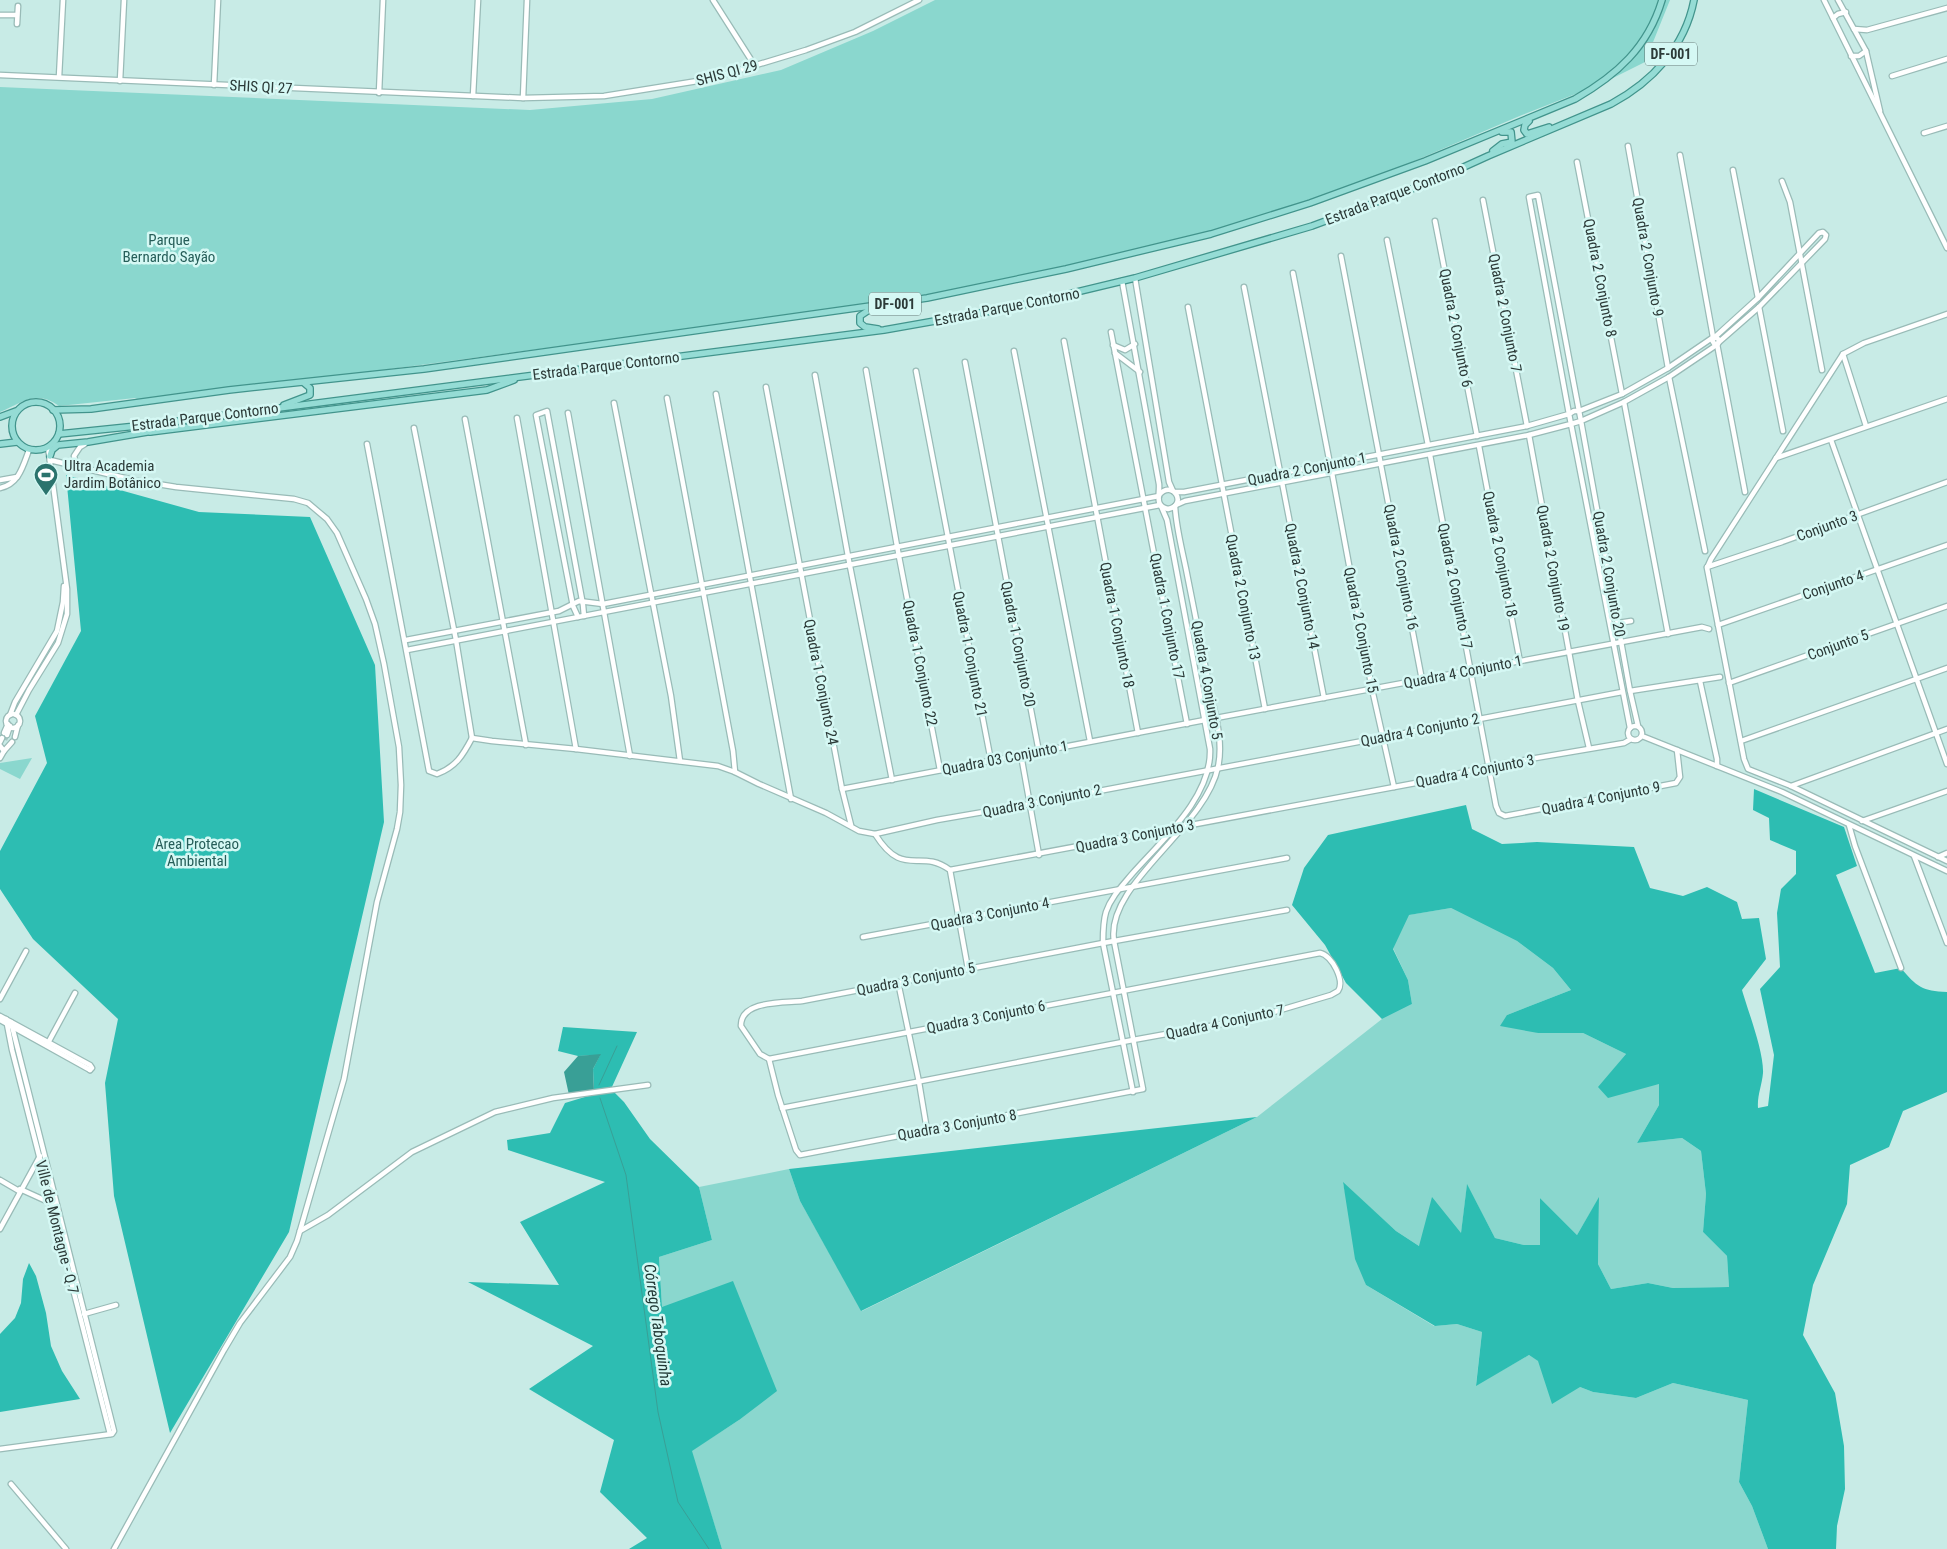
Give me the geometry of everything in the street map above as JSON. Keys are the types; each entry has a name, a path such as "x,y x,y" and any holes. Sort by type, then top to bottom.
{"main road":[{"name":"Estrada Parque Contorno","path":"54,410 91,409 424,369 876,306 927,298 1066,269 1211,234 1310,203 1426,161 1535,117 1598,86 1631,58 1653,25 1662,0"},
{"name":"Estrada Parque Contorno","path":"59,434 191,419 884,330 1014,307 1122,282 1312,226 1433,181 1611,104 1628,95 1657,70 1673,51 1682,37 1694,0"},
{"path":"1535,117 1525,125 1524,130 1527,134 1572,120"},
{"path":"1488,156 1502,144 1512,142 1512,132 1494,134"},
{"path":"876,306 862,313 859,318 860,323 884,330"},
{"path":"50,458 52,450 58,445 487,390 520,377"},
{"path":"283,406 310,395 310,387 304,383"},
{"name":"DF-001","path":"0,417 16,411 25,404 35,402 45,404 54,410"},
{"path":"16,411 11,426 17,442 29,450 39,450 53,443 59,434 59,421 54,410"},
{"path":"150,432 169,428 191,419"},
{"path":"0,444 17,442"}],"street":[{"path":"59,77 63,0"},
{"path":"120,80 124,0"},
{"path":"214,85 218,0"},
{"path":"379,93 383,0"},
{"path":"473,96 478,0"},
{"path":"522,98 527,0"},
{"path":"713,0 755,66"},
{"name":"SHIS QI 29","path":"522,98 604,96 710,79 755,66 855,32 919,0"},
{"path":"1824,0 1947,248"},
{"path":"1838,0 1866,51 1883,120"},
{"path":"17,24 18,6"},
{"path":"1854,29 1868,30 1947,8"},
{"path":"1832,18 1846,12"},
{"path":"0,15 17,16"},
{"path":"1862,43 1868,30"},
{"path":"1851,56 1859,56 1866,51"},
{"path":"1892,76 1947,59"},
{"name":"SHIS QI 27","path":"0,75 522,98"},
{"path":"1924,133 1947,126"},
{"name":"Quadra 2 Conjunto 9","path":"1628,146 1668,368"},
{"path":"1680,155 1713,337 1712,343 1717,344"},
{"name":"Quadra 2 Conjunto 8","path":"1578,162 1622,394"},
{"path":"1733,170 1758,298"},
{"path":"1782,181 1790,202 1822,370"},
{"path":"407,650 1096,517 1160,506 1168,509 1185,502 1479,446 1571,424 1624,402 1669,377 1717,344 1758,307 1826,239 1826,235 1823,232 1819,233 1758,298 1713,337 1668,368 1622,394 1579,411 1538,194 1529,197 1569,414 1571,424 1614,644 1622,692 1630,728 1628,735 1631,739 1637,740 1642,736"},
{"name":"Quadra 2 Conjunto 7","path":"1483,200 1527,426"},
{"name":"Quadra 2 Conjunto 6","path":"1436,221 1477,436"},
{"path":"1386,240 1428,446"},
{"name":"Quadra 2 Conjunto 16","path":"1341,256 1422,680"},
{"path":"1293,273 1330,464"},
{"path":"1135,278 1169,482 1178,498 1176,506"},
{"path":"1122,282 1135,342 1159,484 1160,506"},
{"name":"Quadra 2 Conjunto 14","path":"1244,287 1324,698"},
{"path":"1188,307 1222,484"},
{"path":"1758,307 1783,431"},
{"path":"1947,314 1864,343 1843,354 1823,382 1707,567 1744,759 1748,769 1791,786 1947,861"},
{"path":"1131,322 1142,320"},
{"name":"Quadra 1 Conjunto 17","path":"1110,332 1187,724"},
{"path":"1113,345 1125,350 1135,342 1145,338"},
{"name":"Quadra 1 Conjunto 18","path":"1064,341 1138,733"},
{"path":"1717,344 1745,492"},
{"path":"1014,351 1090,741"},
{"path":"1115,353 1140,373"},
{"path":"1843,354 1866,426"},
{"name":"Quadra 1 Conjunto 20","path":"965,362 1038,752"},
{"name":"Quadra 1 Conjunto 22","path":"866,370 897,546 940,770"},
{"name":"Quadra 1 Conjunto 21","path":"916,371 991,761"},
{"path":"815,376 892,780"},
{"path":"1669,377 1705,551"},
{"name":"Quadra 1 Conjunto 24","path":"766,388 842,789"},
{"path":"716,394 791,799"},
{"path":"666,398 733,751 735,772"},
{"path":"1776,458 1947,399"},
{"path":"1624,402 1668,634"},
{"path":"614,403 654,602 671,696 680,761"},
{"name":"Quadra 2 Conjunto 1","path":"1174,491 1184,492 1428,446 1527,426 1569,414 1574,410 1579,411"},
{"path":"578,617 573,604 536,415 547,411 584,616"},
{"name":"Quadra 2 Conjunto 20","path":"1579,411 1638,726"},
{"path":"568,413 630,756"},
{"path":"517,418 576,749"},
{"path":"465,419 526,745"},
{"path":"367,444 406,640 428,768 431,773 436,774 451,767 464,754 472,738 456,640 414,428"},
{"name":"Quadra 2 Conjunto 19","path":"1529,435 1578,701 1589,748"},
{"path":"1831,440 1947,764"},
{"path":"77,467 74,461 76,451 88,442"},
{"name":"Quadra 2 Conjunto 18","path":"1479,446 1520,662"},
{"path":"16,715 61,637 67,614 65,577 48,447"},
{"path":"0,488 8,486 18,477 29,450"},
{"name":"Quadra 2 Conjunto 17","path":"1430,455 1481,718 1496,806"},
{"path":"50,458 77,467 158,484 294,499 308,503 322,513 337,533 375,624 399,747 400,812 391,855 377,902 344,1079 300,1231 290,1257 240,1323 224,1350 114,1549"},
{"name":"Quadra 2 Conjunto 15","path":"1332,474 1372,689 1394,786"},
{"path":"0,480 18,477"},
{"name":"Conjunto 3","path":"1707,567 1947,482"},
{"name":"Quadra 2 Conjunto 13","path":"1222,484 1265,709"},
{"path":"406,640 551,612 564,609 582,601 603,604 897,546 1095,510 1159,496 1162,491 1174,491"},
{"name":"Quadra 1 Conjunto 17","path":"1118,891 1196,799 1209,769 1210,749 1167,520 1160,506"},
{"name":"Quadra 4 Conjunto 5","path":"1143,1089 1112,933 1114,920 1124,897 1206,797 1218,767 1219,754 1216,720 1176,506"},
{"name":"Conjunto 4","path":"1718,625 1947,545"},
{"path":"0,758 3,756 3,741 9,725 6,720 57,631 64,602 65,577"},
{"name":"Conjunto 5","path":"1729,683 1947,606"},
{"path":"1618,624 1631,620"},
{"name":"Quadra 4 Conjunto 1","path":"1205,723 1265,709 1621,642 1702,627 1709,629"},
{"path":"1741,741 1947,668"},
{"path":"1630,691 1720,678"},
{"path":"1700,680 1717,766"},
{"name":"Quadra 4 Conjunto 2","path":"1209,769 1622,692"},
{"path":"1203,713 1214,711"},
{"path":"3,741 14,740 20,719 16,715 10,715"},
{"name":"Quadra 03 Conjunto 1","path":"842,789 1090,741 1187,724 1205,723"},
{"path":"9,725 18,726"},
{"path":"1630,728 1638,726 1643,732 1642,736"},
{"path":"1791,786 1947,729"},
{"path":"1642,736 1782,792 1947,871"},
{"path":"472,738 718,766 852,825 859,831 875,834 888,851 897,858 909,862 936,862 950,870 968,969"},
{"name":"Quadra 4 Conjunto 3","path":"1319,800 1437,779 1489,766 1624,742 1631,739"},
{"name":"Quadra 4 Conjunto 9","path":"1496,806 1499,813 1505,816 1670,785 1678,782 1680,777 1677,750"},
{"path":"1021,755 1039,855"},
{"name":"Quadra 3 Conjunto 2","path":"875,834 937,820 1209,769"},
{"path":"842,789 852,825"},
{"path":"1862,821 1947,791"},
{"name":"Quadra 3 Conjunto 3","path":"950,870 1039,855 1319,800"},
{"path":"1850,826 1855,846 1901,968"},
{"path":"1938,857 1947,853"},
{"path":"1914,856 1947,943"},
{"name":"Quadra 3 Conjunto 4","path":"863,938 1287,858"},
{"path":"1118,891 1106,913 1103,928 1104,943 1112,992 1133,1092"},
{"path":"1114,942 1287,910"},
{"name":"Quadra 3 Conjunto 5","path":"769,1058 763,1057 742,1030 741,1022 748,1010 755,1006 802,1001 1114,942"},
{"path":"0,999 26,951"},
{"name":"Quadra 3 Conjunto 6","path":"898,982 909,1031 978,1020 1112,992 1320,953"},
{"name":"Quadra 4 Conjunto 7","path":"782,1108 1254,1018 1331,995 1341,988 1339,977 1326,955 1320,953"},
{"path":"48,1044 75,993"},
{"path":"0,1016 7,1022 90,1068"},
{"name":"Ville de Montagne - Q 7","path":"7,1022 43,1151 54,1205 110,1434 114,1433 84,1314 80,1308"},
{"name":"Ville de Montagne - Q 7","path":"7,1022 39,1156 54,1205"},
{"path":"782,1108 769,1058 909,1031 926,1130"},
{"path":"300,1231 328,1215 412,1152 495,1112 553,1098 648,1085"},
{"name":"Quadra 3 Conjunto 8","path":"782,1108 796,1150 800,1155 1143,1089"},
{"path":"0,1229 43,1151"},
{"path":"0,1180 54,1205"},
{"path":"84,1314 116,1305"},
{"path":"0,1449 110,1434"},
{"path":"11,1484 66,1549"}],"green space":[{"name":"Parque Bernardo Sayão","path":"935,0 1670,0 1645,62 1601,84 1522,115 1344,191 1117,260 865,309 593,342 143,402 135,398 59,406 43,398 36,398 29,399 0,412 0,87 530,110 652,99 781,70 873,31"},
{"name":"Area Protecao Ambiental","path":"66,475 199,512 310,517 375,665 384,822 289,1232 170,1433 114,1196 105,1083 118,1019 33,939 0,889 0,851 47,763 35,716 81,631"},
{"path":"32,758 20,779 0,769 0,763"},
{"path":"1754,789 1844,827 1857,866 1836,875 1875,973 1901,968 1911,980 1921,987 1947,992 1947,1092 1903,1111 1889,1147 1850,1165 1847,1204 1813,1285 1803,1335 1835,1393 1844,1446 1845,1489 1837,1526 1836,1549 1768,1549 1752,1506 1739,1482 1748,1400 1673,1383 1636,1398 1593,1392 1580,1387 1552,1404 1538,1361 1529,1355 1476,1386 1482,1332 1457,1324 1435,1326 1366,1285 1355,1259 1343,1182 1396,1231 1419,1246 1432,1197 1461,1233 1467,1184 1495,1238 1524,1245 1540,1245 1540,1198 1577,1235 1599,1197 1598,1264 1611,1289 1648,1283 1673,1288 1729,1287 1727,1256 1703,1232 1706,1194 1701,1151 1682,1138 1637,1143 1659,1105 1659,1084 1608,1098 1598,1087 1626,1054 1583,1033 1538,1033 1500,1026 1507,1015 1571,990 1553,968 1517,941 1451,908 1409,915 1393,949 1408,980 1412,1004 1382,1019 1346,983 1325,945 1292,905 1304,868 1328,835 1466,805 1472,829 1502,844 1537,842 1634,847 1650,888 1683,896 1707,887 1737,902 1742,919 1759,918 1766,959 1742,990 1763,1064 1758,1108 1768,1106 1774,1055 1760,989 1780,967 1777,913 1781,889 1796,874 1796,851 1770,840 1769,818 1753,810"},
{"path":"1451,908 1517,941 1553,968 1571,990 1507,1015 1538,1033 1583,1033 1626,1054 1599,1087 1660,1084 1659,1105 1637,1143 1682,1138 1701,1151 1706,1194 1703,1232 1727,1256 1729,1287 1673,1288 1648,1283 1611,1289 1598,1264 1599,1198 1577,1235 1540,1198 1540,1245 1524,1245 1495,1238 1467,1185 1461,1234 1419,1246 1396,1231 1343,1183 1366,1285 1434,1326 1457,1324 1482,1332 1476,1385 1529,1355 1580,1387 1593,1392 1636,1398 1673,1383 1748,1400 1739,1482 1752,1506 1768,1549 722,1549 691,1451 739,1420 662,1307 659,1257 712,1240 699,1187 789,1169 800,1201 862,1311 1257,1117 1382,1019 1412,1004 1408,980 1393,948 1408,915"},
{"path":"563,1027 637,1032 611,1089 624,1102 650,1139 699,1187 712,1240 659,1257 662,1307 733,1281 777,1391 739,1420 692,1451 722,1549 629,1549 647,1538 600,1492 614,1440 529,1389 593,1346 468,1282 559,1285 520,1222 605,1182 508,1150 507,1140 550,1133 565,1103 608,1090 594,1091 593,1069 600,1055 578,1056 558,1051"},
{"path":"1257,1117 861,1311 800,1201 789,1169"},
{"path":"29,1263 36,1276 46,1313 51,1346 62,1371 80,1399 0,1412 0,1334 15,1318 21,1303 23,1279"}],"shaded area":[{"path":"601,1054 593,1069 594,1091 569,1095 564,1072 578,1056"}],"waterway":[{"name":"Córrego Taboquinha","path":"599,1085 617,1046"},
{"name":"Córrego Taboquinha","path":"600,1098 626,1175 658,1412 678,1502 709,1549"}],"tunnel":[{"path":"5,740 7,735"}],"place":[{"name":"Ultra Academia Jardim Botânico","path":"46,496"}]}
